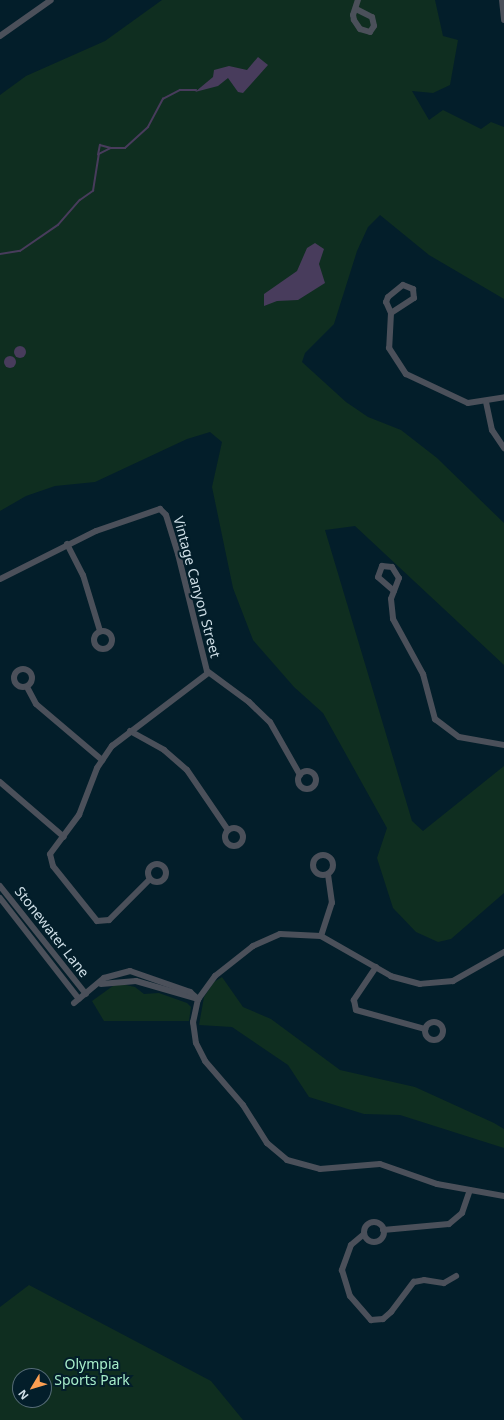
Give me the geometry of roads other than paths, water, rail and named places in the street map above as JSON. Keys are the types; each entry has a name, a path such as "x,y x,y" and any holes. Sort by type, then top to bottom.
{"street":[{"path":"0,36 52,0"},
{"path":"356,9 358,0"},
{"path":"502,0 504,20"},
{"path":"391,313 412,302 415,292 410,286 403,286 388,297 386,302 391,313 387,340 400,368 457,400 486,402 504,397"},
{"path":"486,402 492,430 504,448"},
{"name":"Vintage Canyon Street","path":"67,544 152,509 162,510 178,554 187,602 208,673 241,695 270,722 300,775"},
{"path":"0,579 67,544 83,575 100,631"},
{"path":"394,590 393,619 423,674 436,719 459,737 504,745"},
{"path":"150,880 103,922 94,919 49,858 86,801 102,760 112,746 208,673"},
{"path":"27,687 36,704 102,760"},
{"path":"130,731 164,750 187,770 228,830"},
{"path":"0,782 64,837"},
{"path":"321,936 332,903 328,874"},
{"name":"Stonewater Lane","path":"0,886 86,994"},
{"name":"Stonewater Lane","path":"0,898 79,999"},
{"path":"504,952 465,976 441,984 405,982 321,936 294,932 266,938 215,976 198,999 194,1029 202,1056 243,1105 267,1143 282,1157 314,1169 380,1164 437,1184 504,1196"},
{"path":"376,967 354,1000 354,1007 364,1014 425,1029"},
{"path":"74,1003 100,984 136,981 187,999 198,999"},
{"path":"384,1230 449,1224 462,1214 470,1190"},
{"path":"384,1230 378,1223 372,1222 366,1225 364,1234 351,1245 342,1270 350,1296 371,1320 383,1319 391,1312 414,1282 424,1280 444,1283 456,1276"},
{"path":"364,1234 376,1242 381,1239 384,1230"}],"waterway":[{"path":"0,254 20,251 58,225 80,200 93,191 99,154 111,148 125,148 148,127 163,99 180,90 196,90"},
{"path":"98,155 100,145 111,148"}],"park label":[{"name":"Olympia Sports Park","path":"92,1372"}]}
